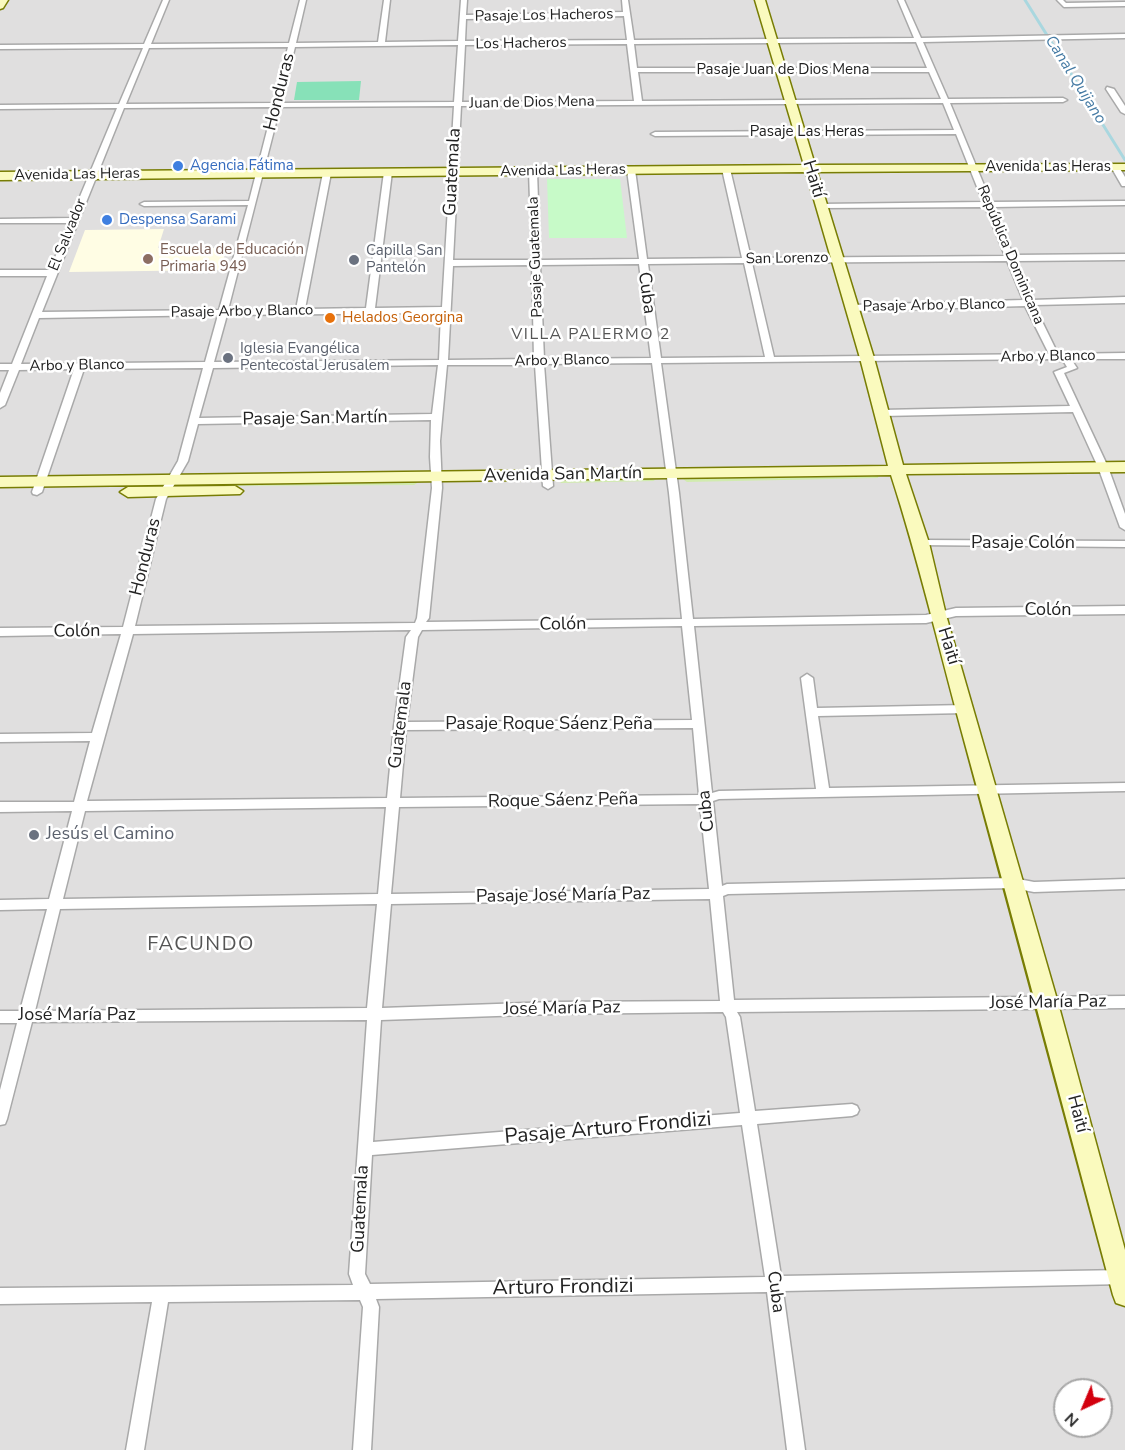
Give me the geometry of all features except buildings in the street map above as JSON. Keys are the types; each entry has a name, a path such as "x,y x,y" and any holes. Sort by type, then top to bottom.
{"main road":[{"path":"0,6 3,0"},
{"name":"Haití","path":"760,0 867,358 899,476 921,543 938,615 966,709 1123,1283"},
{"name":"Avenida Las Heras","path":"0,176 973,166 1120,167"},
{"name":"Avenida San Martín","path":"0,492 39,487 174,479 436,482 671,480 1104,473 1125,467"},
{"name":"Avenida San Martín","path":"1104,473 1125,479"},
{"name":"Avenida San Martín","path":"0,482 39,487 163,492 436,482"}],"street":[{"name":"El Salvador","path":"0,405 166,0"},
{"name":"Honduras","path":"0,1119 97,737 128,631 163,492 174,479 183,460 260,174 303,0"},
{"path":"381,45 387,0"},
{"name":"Guatemala","path":"362,1450 371,1307 357,1274 374,1014 400,726 412,637 423,618 436,482 437,417 443,362 452,172 464,0"},
{"path":"625,0 638,101"},
{"name":"República Dominicana","path":"901,0 946,101 1029,304 1055,357 1067,360 1072,368 1059,372 1104,473 1125,527"},
{"path":"1060,0 1064,5 1125,4"},
{"name":"Pasaje Los Hacheros","path":"463,17 626,14"},
{"name":"Los Hacheros","path":"0,47 772,42 1125,36"},
{"name":"Pasaje Juan de Dios Mena","path":"633,70 932,70"},
{"path":"1114,89 1125,112"},
{"name":"Juan de Dios Mena","path":"0,107 1063,100"},
{"name":"Pasaje Las Heras","path":"655,134 798,131 959,132"},
{"path":"1120,167 1125,184"},
{"path":"726,169 770,359"},
{"name":"Cuba","path":"631,170 671,480 728,1007 733,1017 774,1283 796,1450"},
{"name":"Pasaje Guatemala","path":"533,171 539,362 548,481"},
{"path":"370,311 388,172"},
{"path":"300,311 327,173"},
{"path":"144,204 251,203"},
{"path":"821,206 1125,203"},
{"path":"0,221 74,220"},
{"name":"San Lorenzo","path":"449,263 1125,257"},
{"path":"0,273 53,273"},
{"name":"Pasaje Arbo y Blanco","path":"851,308 1125,300"},
{"name":"Pasaje Arbo y Blanco","path":"38,315 446,310"},
{"name":"Arbo y Blanco","path":"0,366 1125,356"},
{"path":"39,487 80,366"},
{"path":"882,413 1075,409"},
{"name":"Pasaje San Martín","path":"194,421 437,417"},
{"name":"Pasaje Colón","path":"921,543 1125,544"},
{"name":"Colón","path":"0,633 687,624 926,619 956,612 1125,610"},
{"path":"807,678 823,791"},
{"path":"813,712 966,709"},
{"name":"Pasaje Roque Sáenz Peña","path":"400,726 698,724"},
{"path":"0,738 97,737"},
{"name":"Roque Sáenz Peña","path":"0,807 706,799 718,795 823,791 1125,787"},
{"name":"Pasaje José María Paz","path":"0,905 715,894 738,889 1013,883 1034,887 1125,884"},
{"name":"José María Paz","path":"0,1017 374,1014 554,1008 1125,1002"},
{"name":"Pasaje Arturo Frondizi","path":"365,1149 852,1110"},
{"name":"Arturo Frondizi","path":"0,1296 364,1292 774,1283 1123,1283"},
{"path":"135,1450 161,1295"}],"shaded area":[{"path":"0,0 1125,0 1125,1450 0,1450"},
{"name":"Escuela de Educación Primaria 949","path":"164,229 158,248 226,248 221,270 69,272 85,230"}],"green space":[{"path":"361,81 359,100 294,100 297,82"},
{"path":"547,179 620,179 627,238 549,238"},
{"path":"879,475 878,478 687,482 683,479"},
{"path":"650,478 655,481 561,483 559,480"},
{"path":"414,480 417,483 414,485 203,486 207,483"}],"waterway":[{"name":"Canal Quijano","path":"1025,0 1125,160"}],"place":[{"name":"Agencia Fátima","path":"178,166"},
{"name":"Despensa Sarami","path":"107,220"},
{"name":"Escuela de Educación Primaria 949","path":"148,259"},
{"name":"Capilla San Pantelón","path":"354,260"},
{"name":"Helados Georgina","path":"330,318"},
{"name":"Iglesia Evangélica Pentecostal Jerusalem","path":"228,358"},
{"name":"Jesús el Camino","path":"34,835"}],"district":[{"name":"VILLA PALERMO 2","path":"591,335"},
{"name":"FACUNDO","path":"201,945"}]}
